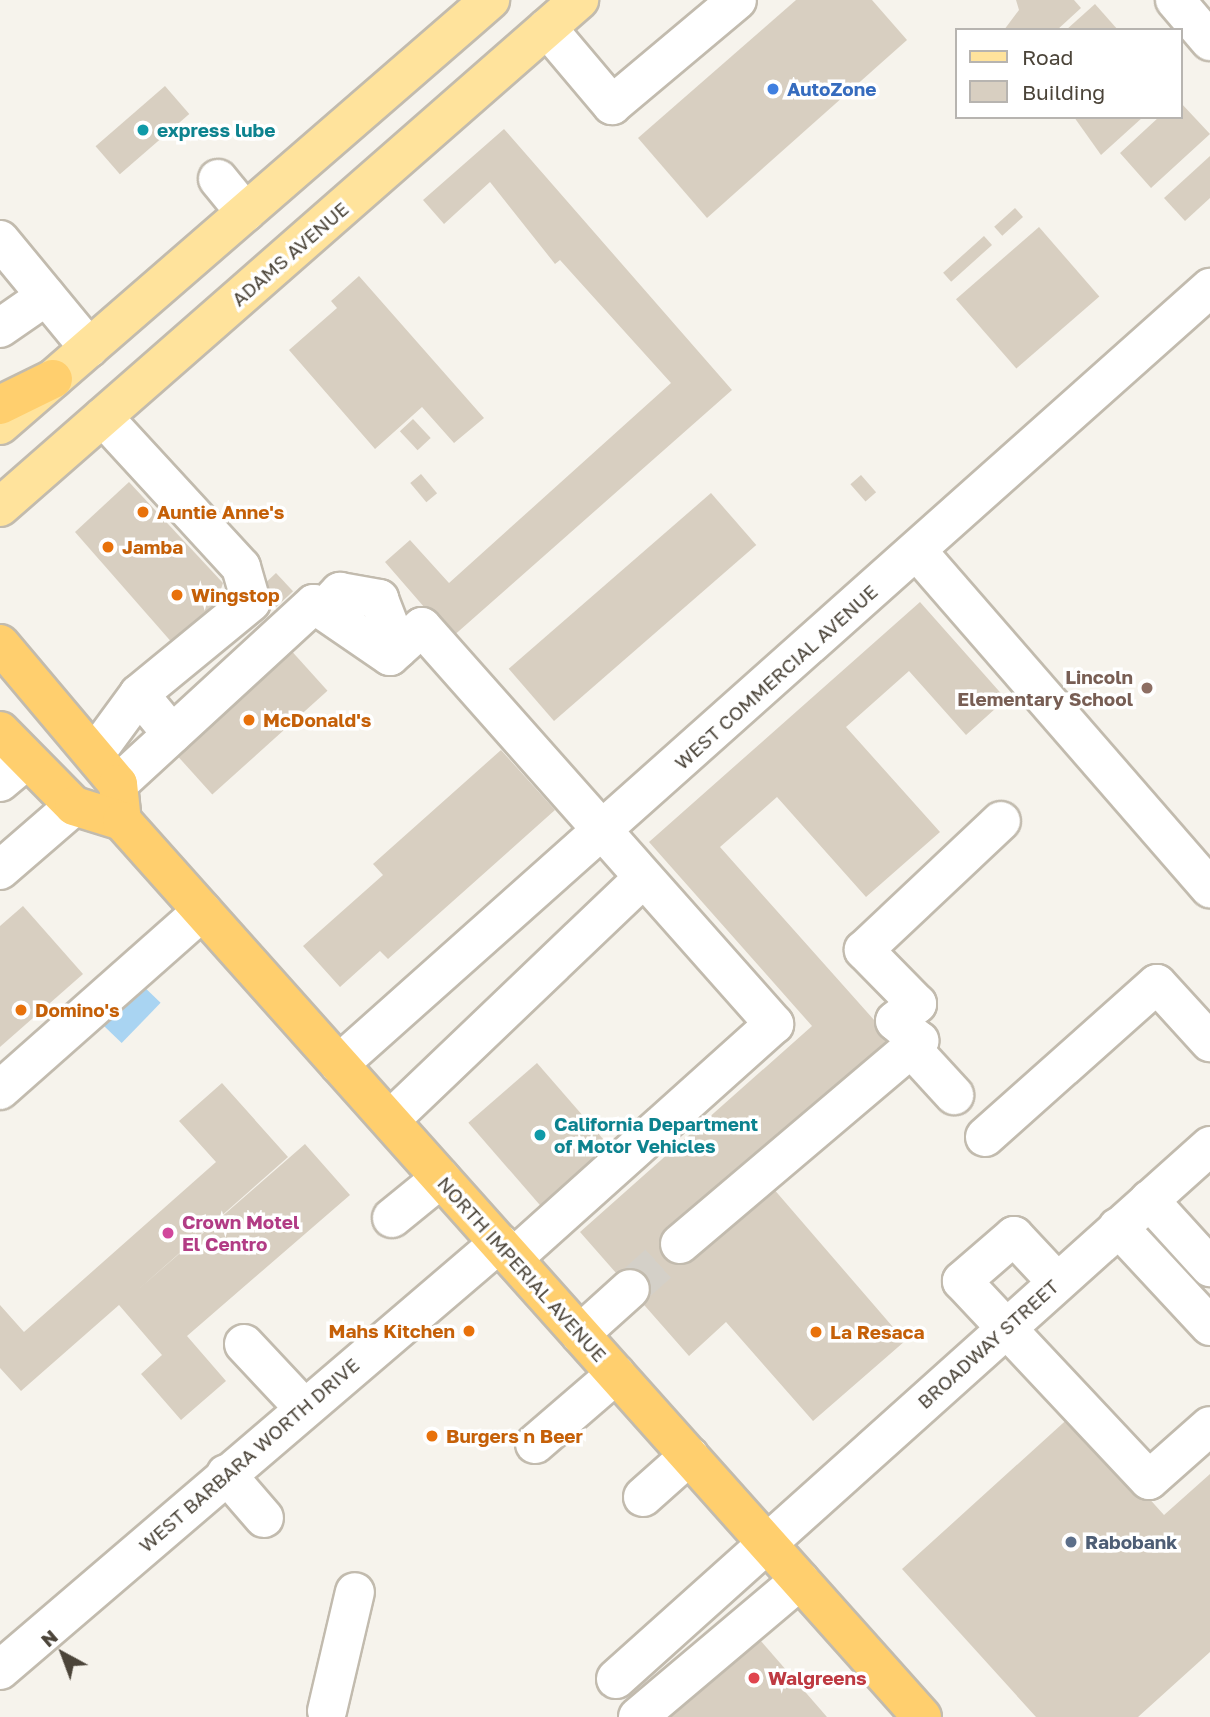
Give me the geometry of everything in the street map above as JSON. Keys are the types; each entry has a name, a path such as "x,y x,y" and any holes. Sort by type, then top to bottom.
{"highway":[{"path":"0,405 53,379"},
{"name":"NORTH IMPERIAL AVENUE","path":"0,645 94,754 120,802 202,911 922,1717"},
{"path":"0,731 13,771 74,806 120,802"}],"main road":[{"path":"0,425 490,0"},
{"name":"ADAMS AVENUE","path":"0,507 579,0"}],"street":[{"path":"547,28 612,104 737,0"},
{"path":"1174,0 1210,41"},
{"path":"218,179 245,212"},
{"path":"0,240 89,348"},
{"name":"WEST COMMERCIAL AVENUE","path":"339,1064 1210,288"},
{"path":"0,328 46,296"},
{"path":"94,754 139,694 251,602 241,568 103,417"},
{"path":"917,551 1210,888"},
{"path":"120,802 172,734 318,607 347,571"},
{"path":"318,607 394,652 422,627 605,828 643,878 390,1120"},
{"path":"139,694 172,734"},
{"path":"0,870 74,806"},
{"path":"680,1244 919,1041 895,1021 917,1004 864,950 1001,821"},
{"name":"WEST BARBARA WORTH DRIVE","path":"0,1670 303,1407 506,1250 774,1024 643,878"},
{"path":"0,1090 202,911"},
{"path":"985,1137 1157,984 1210,1042"},
{"path":"911,1048 954,1095"},
{"name":"BROADWAY STREET","path":"616,1679 765,1542 1118,1227 1149,1200 1204,1163"},
{"path":"392,1218 441,1178"},
{"path":"1149,1200 1210,1267"},
{"path":"1118,1227 1210,1325"},
{"path":"1057,1282 1014,1236 962,1281 1149,1480 1210,1426"},
{"path":"580,1334 630,1289"},
{"path":"244,1344 303,1407"},
{"path":"534,1444 616,1374"},
{"path":"643,1497 690,1457"},
{"path":"226,1474 264,1518"},
{"path":"638,1717 800,1580"},
{"path":"327,1711 355,1591"}],"water":[{"path":"139,982 161,1003 122,1043 100,1022"}],"building":[{"name":"AutoZone","path":"796,0 872,0 907,40 707,218 638,138"},
{"path":"1016,0 1074,0 1081,8 1059,28 1006,28 1019,10"},
{"path":"1095,4 1116,28 1068,28"},
{"name":"express lube","path":"165,86 189,114 120,174 96,146"},
{"path":"1182,104 1210,134 1151,188 1120,153 1157,119 1182,119"},
{"path":"1075,119 1141,119 1101,155"},
{"path":"504,129 732,390 451,638 385,562 410,540 449,583 671,383 560,260 555,264 490,182 444,224 423,200"},
{"path":"1210,156 1210,198 1185,221 1164,198"},
{"path":"1015,208 1023,217 1002,236 994,227"},
{"path":"1039,227 1099,296 1016,369 956,299"},
{"path":"984,236 992,245 951,282 943,273"},
{"path":"359,276 484,418 454,443 422,407 375,449 289,350 337,308 331,301"},
{"path":"413,419 431,438 418,450 400,431"},
{"path":"421,474 437,493 426,502 410,483"},
{"path":"861,475 876,492 866,502 850,484"},
{"path":"129,482 223,583 214,610 174,645 75,532"},
{"path":"711,493 756,545 554,721 509,669"},
{"path":"276,573 293,591 276,607 259,589"},
{"path":"920,602 1006,699 966,735 909,671 846,727 940,832 866,897 777,797 720,847 891,1039 671,1234 766,1180 905,1341 813,1421 726,1322 689,1356 580,1232 812,1026 649,842"},
{"name":"McDonald's","path":"288,647 327,691 212,795 173,751"},
{"path":"501,750 555,810 388,959 380,951 340,987 303,946 383,875 373,864"},
{"name":"Domino's","path":"23,906 83,974 0,1047 0,926"},
{"name":"California Department of Motor Vehicles","path":"537,1063 611,1148 542,1208 468,1123"},
{"path":"222,1083 288,1157 140,1288 305,1144 350,1195 187,1336 226,1381 181,1420 141,1374 162,1355 119,1305 21,1391 0,1368 0,1305 24,1332 216,1162 179,1121"},
{"name":"Rabobank","path":"1073,1414 1164,1515 1210,1474 1210,1652 1138,1717 1036,1717 902,1569"},
{"name":"Walgreens","path":"760,1640 827,1717 671,1717"}],"tunnel":[{"path":"630,1289 680,1244"}],"place":[{"name":"AutoZone","path":"773,89"},
{"name":"express lube","path":"143,130"},
{"name":"Auntie Anne's","path":"143,512"},
{"name":"Jamba","path":"108,547"},
{"name":"Wingstop","path":"177,595"},
{"name":"Lincoln Elementary School","path":"1147,688"},
{"name":"McDonald's","path":"249,720"},
{"name":"Domino's","path":"21,1010"},
{"name":"California Department of Motor Vehicles","path":"540,1135"},
{"name":"Crown Motel El Centro","path":"168,1233"},
{"name":"Mahs Kitchen","path":"469,1331"},
{"name":"La Resaca","path":"816,1332"},
{"name":"Burgers n Beer","path":"432,1436"},
{"name":"Rabobank","path":"1071,1542"},
{"name":"Walgreens","path":"754,1678"}]}
